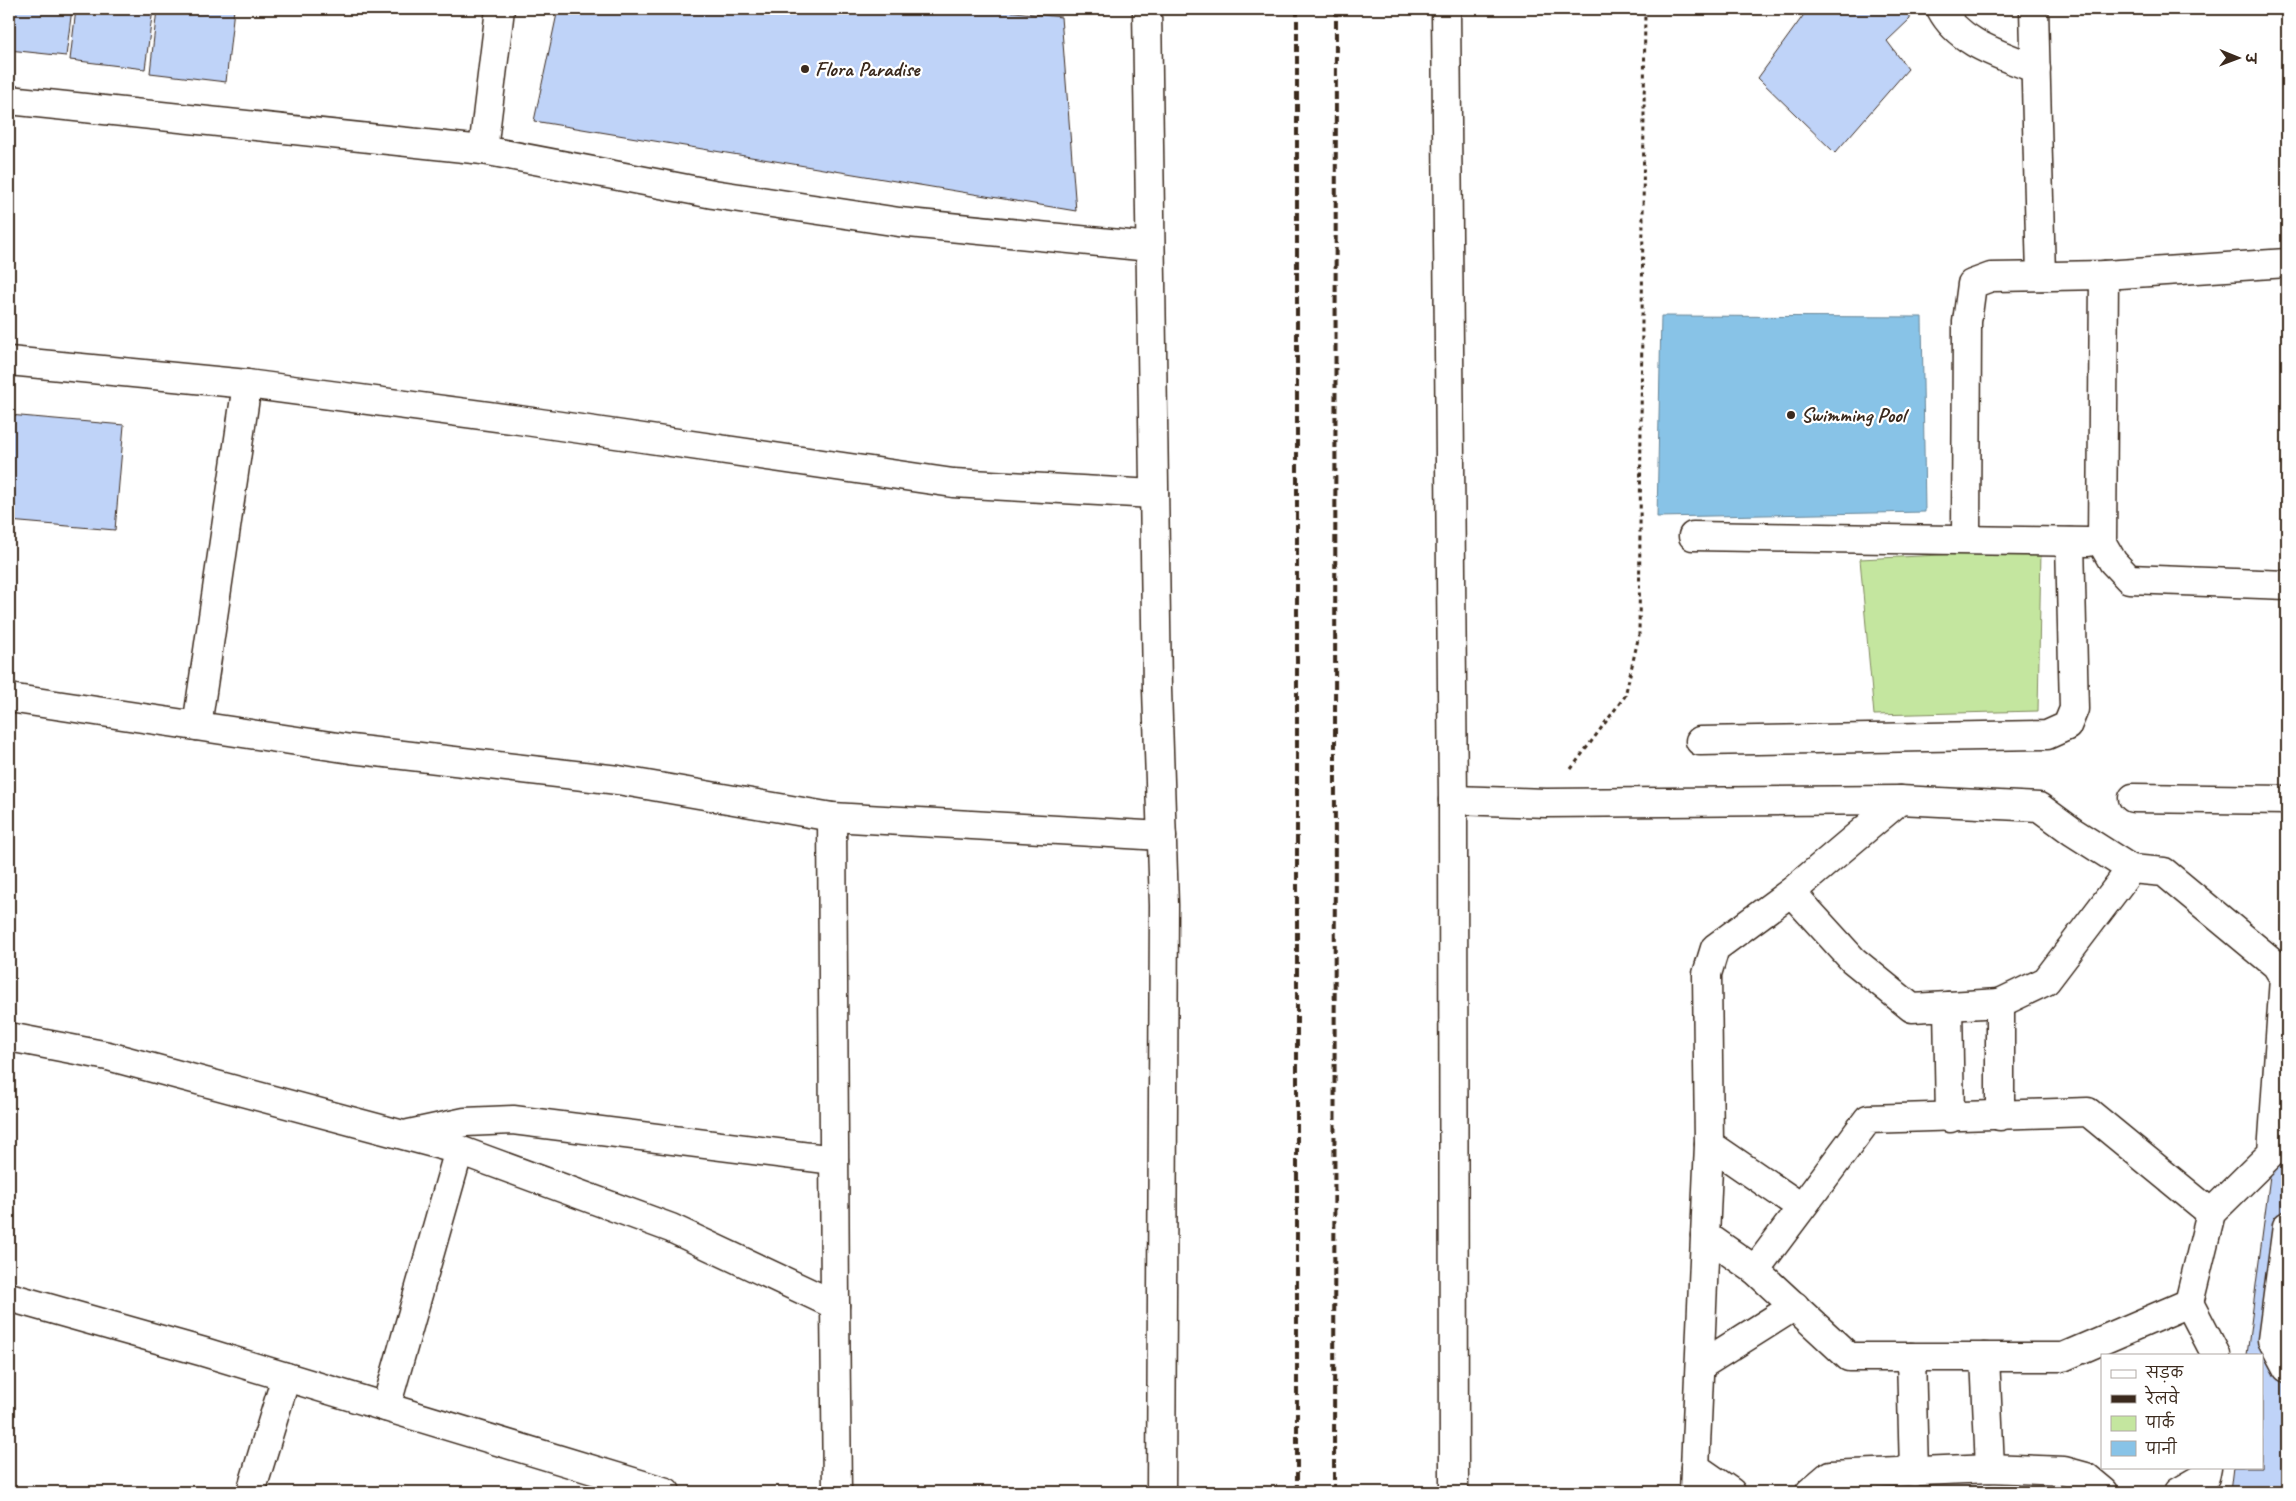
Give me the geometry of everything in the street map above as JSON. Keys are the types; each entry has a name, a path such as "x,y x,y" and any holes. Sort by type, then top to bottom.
{"street":[{"path":"483,150 500,9"},
{"path":"1147,9 1157,689 1162,836 1164,1137 1161,1492"},
{"path":"1446,9 1453,800 1454,1492"},
{"path":"1940,9 1954,26 1974,43 2036,69"},
{"path":"2034,9 2041,276"},
{"path":"9,100 483,150 713,194 899,222 1150,247"},
{"path":"1966,539 1967,322 1972,284 1991,277 2104,275 2287,263"},
{"path":"2104,275 2102,543 2113,562 2129,579 2287,586"},
{"path":"9,362 247,384 519,420 953,483 1154,494"},
{"path":"197,726 247,384"},
{"path":"1693,536 1966,539 2102,543"},
{"path":"1700,741 2047,735 2067,726 2074,709 2070,542"},
{"path":"9,698 351,749 618,780 832,817 1162,836"},
{"path":"2133,798 2287,800"},
{"path":"1453,800 1546,803 1900,800 2039,806 2073,832 2131,869 2164,872 2276,965 2284,978 2272,1152 2211,1213 2189,1303 2215,1354"},
{"path":"1731,1492 1694,1479 1709,1144 1707,974 1715,948 1791,892 1900,800"},
{"path":"832,817 837,1492"},
{"path":"1791,892 1853,960 1912,1008 2000,1003 2046,981 2131,869"},
{"path":"2000,1003 2000,1116"},
{"path":"1948,1006 1950,1118"},
{"path":"9,1037 108,1056 459,1150 671,1228 835,1304"},
{"path":"1755,1270 1868,1119 1950,1118 2088,1112 2211,1213"},
{"path":"404,1135 465,1122 514,1120 834,1160"},
{"path":"1709,1144 1802,1207"},
{"path":"386,1407 459,1150"},
{"path":"2287,1226 2272,1340 2287,1368"},
{"path":"1705,1235 1755,1270 1849,1357 2063,1356 2189,1303"},
{"path":"9,1297 286,1377 666,1492"},
{"path":"1700,1366 1795,1306"},
{"path":"1911,1357 1914,1472"},
{"path":"1985,1357 1990,1468"},
{"path":"251,1492 286,1377"},
{"path":"1810,1492 1830,1475 1990,1468 2064,1471 2086,1478 2104,1492"},
{"path":"2179,1492 2205,1477 2207,1468"}],"path":[{"path":"1546,803 1625,696 1639,635 1645,9"}],"green space":[{"path":"2041,550 2038,711 1874,715 1860,559"}],"water":[{"name":"Swimming Pool","path":"1661,316 1922,317 1925,512 1657,517"}],"building":[{"path":"9,9 72,9 66,56 9,50"},
{"path":"76,9 153,9 145,69 70,60"},
{"path":"157,9 234,9 226,82 150,73"},
{"name":"Flora Paradise","path":"558,9 987,9 1061,17 1076,211 534,121"},
{"path":"1808,9 1910,9 1910,19 1887,41 1908,69 1835,153 1758,78"},
{"path":"9,415 124,425 115,530 9,521"},
{"path":"2287,1043 2287,1492 2230,1492 2233,1468 2264,1468 2264,1354 2247,1354"}],"railway":[{"path":"1297,9 1297,1492"},
{"path":"1334,1492 1336,9"}],"place":[{"name":"Flora Paradise","path":"805,69"},
{"name":"Swimming Pool","path":"1791,415"}]}
